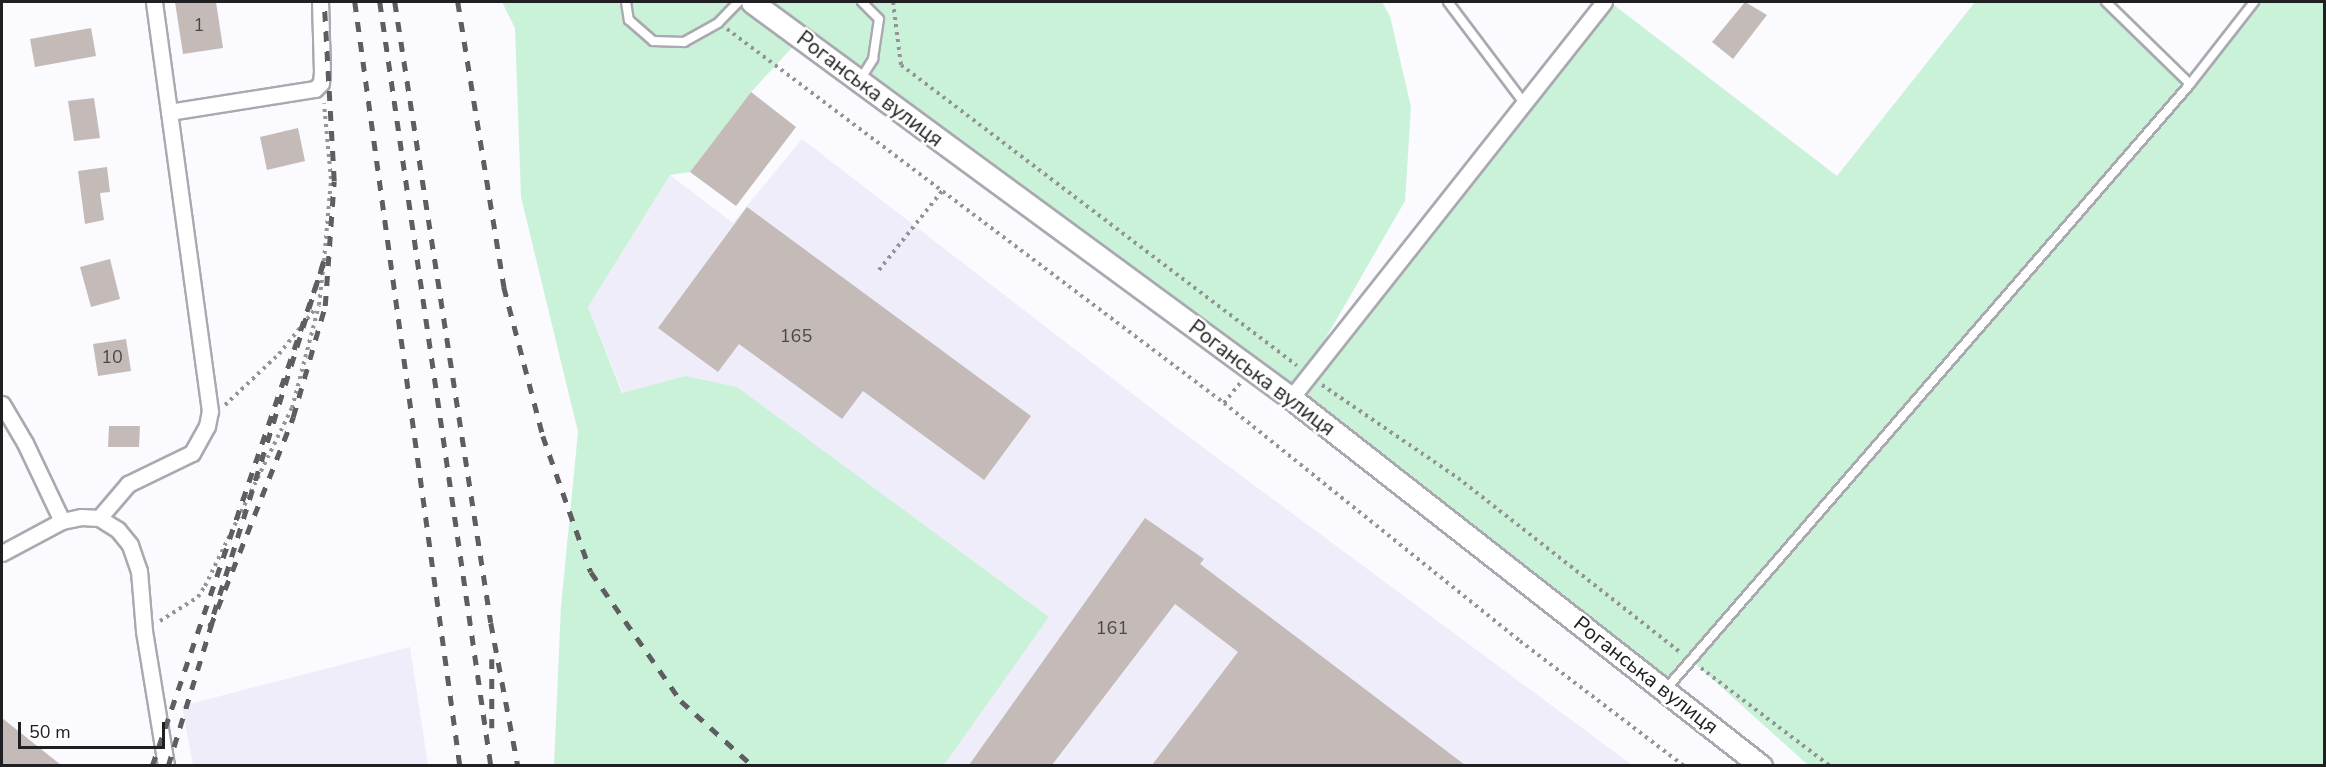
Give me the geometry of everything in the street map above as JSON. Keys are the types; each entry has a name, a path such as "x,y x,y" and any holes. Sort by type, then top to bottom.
{"main road":[{"name":"Роганська вулиця","path":"752,2 1291,398 1761,765"}],"street":[{"path":"99,518 128,484 192,453 207,426 210,396 180,214 154,2"},
{"path":"169,112 315,89 321,83 320,2"},
{"path":"1291,398 1604,2"},
{"path":"2,404 25,443 62,521"},
{"path":"2,553 31,535 62,521 99,518 118,530 130,545 139,571 144,631 166,765"}],"lane":[{"path":"626,2 629,21 653,41 684,42 718,23 738,2"},
{"path":"859,81 873,59 879,19 862,2"},
{"path":"1448,2 1524,103"},
{"path":"2106,2 2190,84"},
{"path":"1665,690 2190,84 2254,2"}],"path":[{"path":"893,2 901,65 1309,375 1458,478 1830,765"},
{"path":"718,23 1224,403 1520,641 1684,765"},
{"path":"144,631 198,597 291,408 319,305 331,179 321,83"},
{"path":"879,270 942,191"},
{"path":"207,426 279,354 319,305"}],"shaded area":[{"path":"802,139 1181,431 1632,765 944,765 1049,617 685,376 623,393 588,307 670,175 733,223"},
{"path":"410,647 428,765 193,765 182,706"}],"green space":[{"path":"502,2 1382,2 1390,16 1411,107 1405,201 1294,393 1610,2 1837,176 1975,2 2106,2 2190,84 2254,2 2324,2 2324,765 1808,765 1691,660 1665,690 801,38 751,92 690,172 670,175 588,307 622,393 685,376 737,387 1049,617 944,765 554,765 561,606 578,432 521,197 515,28"}],"building":[{"path":"175,2 216,2 223,48 183,54"},
{"path":"1745,2 1767,15 1733,59 1712,42"},
{"path":"91,28 96,56 35,67 30,39"},
{"path":"751,92 796,127 736,206 690,172"},
{"path":"94,98 100,138 74,141 68,101"},
{"path":"298,128 305,161 267,170 260,137"},
{"path":"107,167 110,192 100,193 104,220 85,224 78,171"},
{"path":"747,207 1031,416 984,480 863,391 842,419 739,344 718,372 658,328"},
{"path":"110,259 120,299 91,307 80,267"},
{"path":"126,339 131,371 98,376 93,344"},
{"path":"109,426 140,426 139,447 108,447"},
{"path":"1145,518 1204,559 1200,564 1465,765 1152,765 1238,652 1175,604 1052,765 969,765"},
{"path":"2,718 61,765 2,765"}],"railway":[{"path":"152,766 324,261 210,627 293,417 325,306 334,181 324,2"},
{"path":"355,2 460,766"},
{"path":"380,2 491,766"},
{"path":"395,2 491,623 518,766"},
{"path":"458,2 504,287 543,436 591,572 681,701 753,766"},
{"path":"168,766 213,619"},
{"path":"492,659 492,728"}]}
